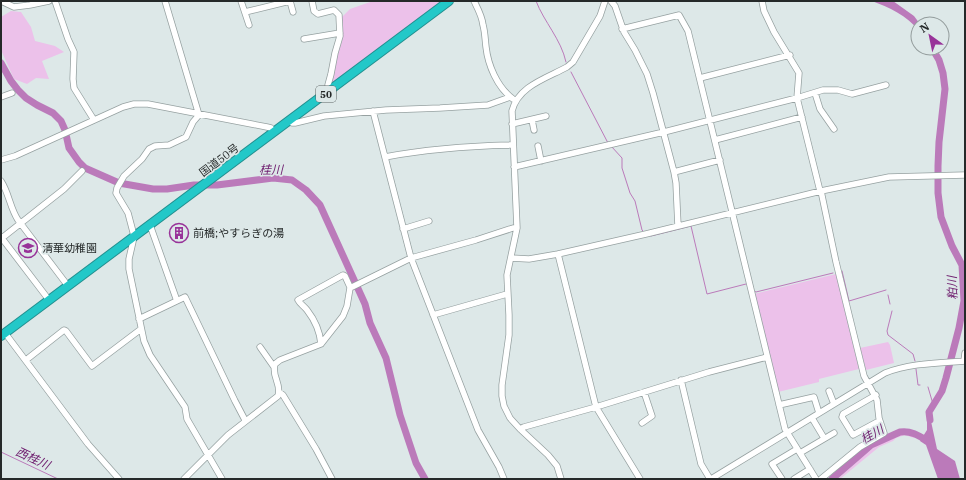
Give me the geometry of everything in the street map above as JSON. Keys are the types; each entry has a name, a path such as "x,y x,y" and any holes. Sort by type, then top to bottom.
{"highway":[{"name":"国道50号","path":"3,335 449,1"}],"street":[{"path":"3,2 14,7 49,1"},
{"path":"55,1 74,52 74,88 94,120"},
{"path":"165,1 199,116 193,122 186,138 169,146 155,146 149,149 142,159 123,177 116,192 128,213 134,237 129,259 129,269 144,340 150,355 185,407 187,420 222,479"},
{"path":"242,1 249,25"},
{"path":"245,12 290,1 293,12"},
{"path":"312,1 314,11 318,14 334,10 339,15 340,40 334,53 328,92"},
{"path":"474,1 482,18 490,65 496,78 513,99 512,145 517,228 507,275 507,294 510,315 502,396 507,412 520,429 548,455 557,466 561,479"},
{"path":"290,120 292,123 295,123 324,116 373,111 488,105 513,99 525,90 570,65 600,16 605,1"},
{"path":"612,1 622,29 647,74 674,172 678,226"},
{"path":"762,1 764,11 774,32 790,55 799,73 797,98 829,224 836,262 864,376 867,383 876,395 879,420 884,432 860,447 821,479"},
{"path":"622,29 679,15 689,34 779,406 787,433 816,479"},
{"path":"304,39 340,33"},
{"path":"700,78 790,55"},
{"path":"514,168 664,132 823,90 834,89 852,94 886,85"},
{"path":"1,97 12,93"},
{"path":"815,93 820,110 834,129"},
{"path":"1,160 15,156 123,107 134,104 148,104 199,113 267,127 274,132"},
{"path":"373,111 410,258 478,430 500,467 504,479"},
{"path":"512,124 546,116"},
{"path":"715,140 802,118"},
{"path":"532,120 534,130"},
{"path":"385,157 445,149 512,145"},
{"path":"538,146 541,161"},
{"path":"674,172 720,160"},
{"path":"49,300 2,237 69,186 82,171"},
{"path":"511,258 529,259 558,254 889,176 965,175"},
{"path":"1,181 14,213 21,224 68,286"},
{"path":"403,229 429,221"},
{"path":"150,224 177,301"},
{"path":"274,367 280,360 321,344 344,316 352,287 410,258 517,228"},
{"path":"558,254 596,407 640,479"},
{"path":"321,344 318,330 313,319 306,308 298,300 343,275 352,287"},
{"path":"433,315 507,294"},
{"path":"139,319 185,297 235,401 246,420"},
{"path":"26,360 64,330 92,366 141,329"},
{"path":"3,335 26,360 85,440 119,479"},
{"path":"184,479 246,420 276,398 280,388 274,374 274,367 260,347"},
{"path":"681,380 701,464 710,479 867,383 897,368 963,361 965,353"},
{"path":"520,429 524,426 596,407 715,370 767,357"},
{"path":"829,390 834,404"},
{"path":"279,392 283,395 316,449 332,479"},
{"path":"642,423 652,416 644,392"},
{"path":"876,395 843,414 842,417 853,435 879,420"},
{"path":"779,406 814,397 819,413"},
{"path":"812,418 824,438"},
{"path":"782,479 772,464 834,432"},
{"path":"794,479 810,469"}],"shaded area":[{"path":"373,1 441,1 434,8 330,86 336,55 343,36 342,17 350,9"},
{"path":"872,1 893,1 914,16 910,16 910,21 891,9"},
{"path":"11,11 21,12 31,27 35,41 55,46 64,52 42,61 49,79 36,78 27,84 14,79 1,50 1,17"},
{"path":"836,274 859,369 819,379 819,382 778,392 754,294"},
{"path":"888,342 894,363 866,370 860,348"},
{"path":"929,412 937,449 955,461 960,479 938,479 926,445 920,441 927,430 927,419"},
{"path":"906,432 914,436 914,438 905,435 879,447 840,479 838,479 869,451 886,440"}],"waterway":[{"path":"536,1 564,54 566,62"},
{"name":"粕川","path":"930,420 929,412 942,391 946,378 959,328 964,301 962,265 952,246 941,217 938,193 939,142 945,89 943,73 937,56"},
{"name":"桂川","path":"1,63 11,81 26,98 53,113 61,121 65,130 69,148 79,162 85,168 119,183 153,189 167,189 273,178 292,180 306,190 320,205 365,304 370,323 386,358 400,415 416,463 425,479"},
{"path":"571,72 608,143"},
{"path":"611,146 622,158 622,168 630,193 635,201 643,231"},
{"path":"651,236 691,226 707,294 746,284"},
{"path":"842,271 849,301 886,290"},
{"path":"754,291 756,292 833,273"},
{"path":"888,295 890,304"},
{"path":"892,311 887,331 888,335 913,354 915,361"},
{"path":"916,369 918,385 920,385"},
{"path":"928,387 933,404"},
{"name":"桂川","path":"832,479 871,445 900,432 912,433 931,443"},
{"name":"西桂川","path":"1,452 58,479"}],"place":[{"name":"前橋;やすらぎの湯","path":"179,233"},
{"name":"清華幼稚園","path":"28,248"}]}
